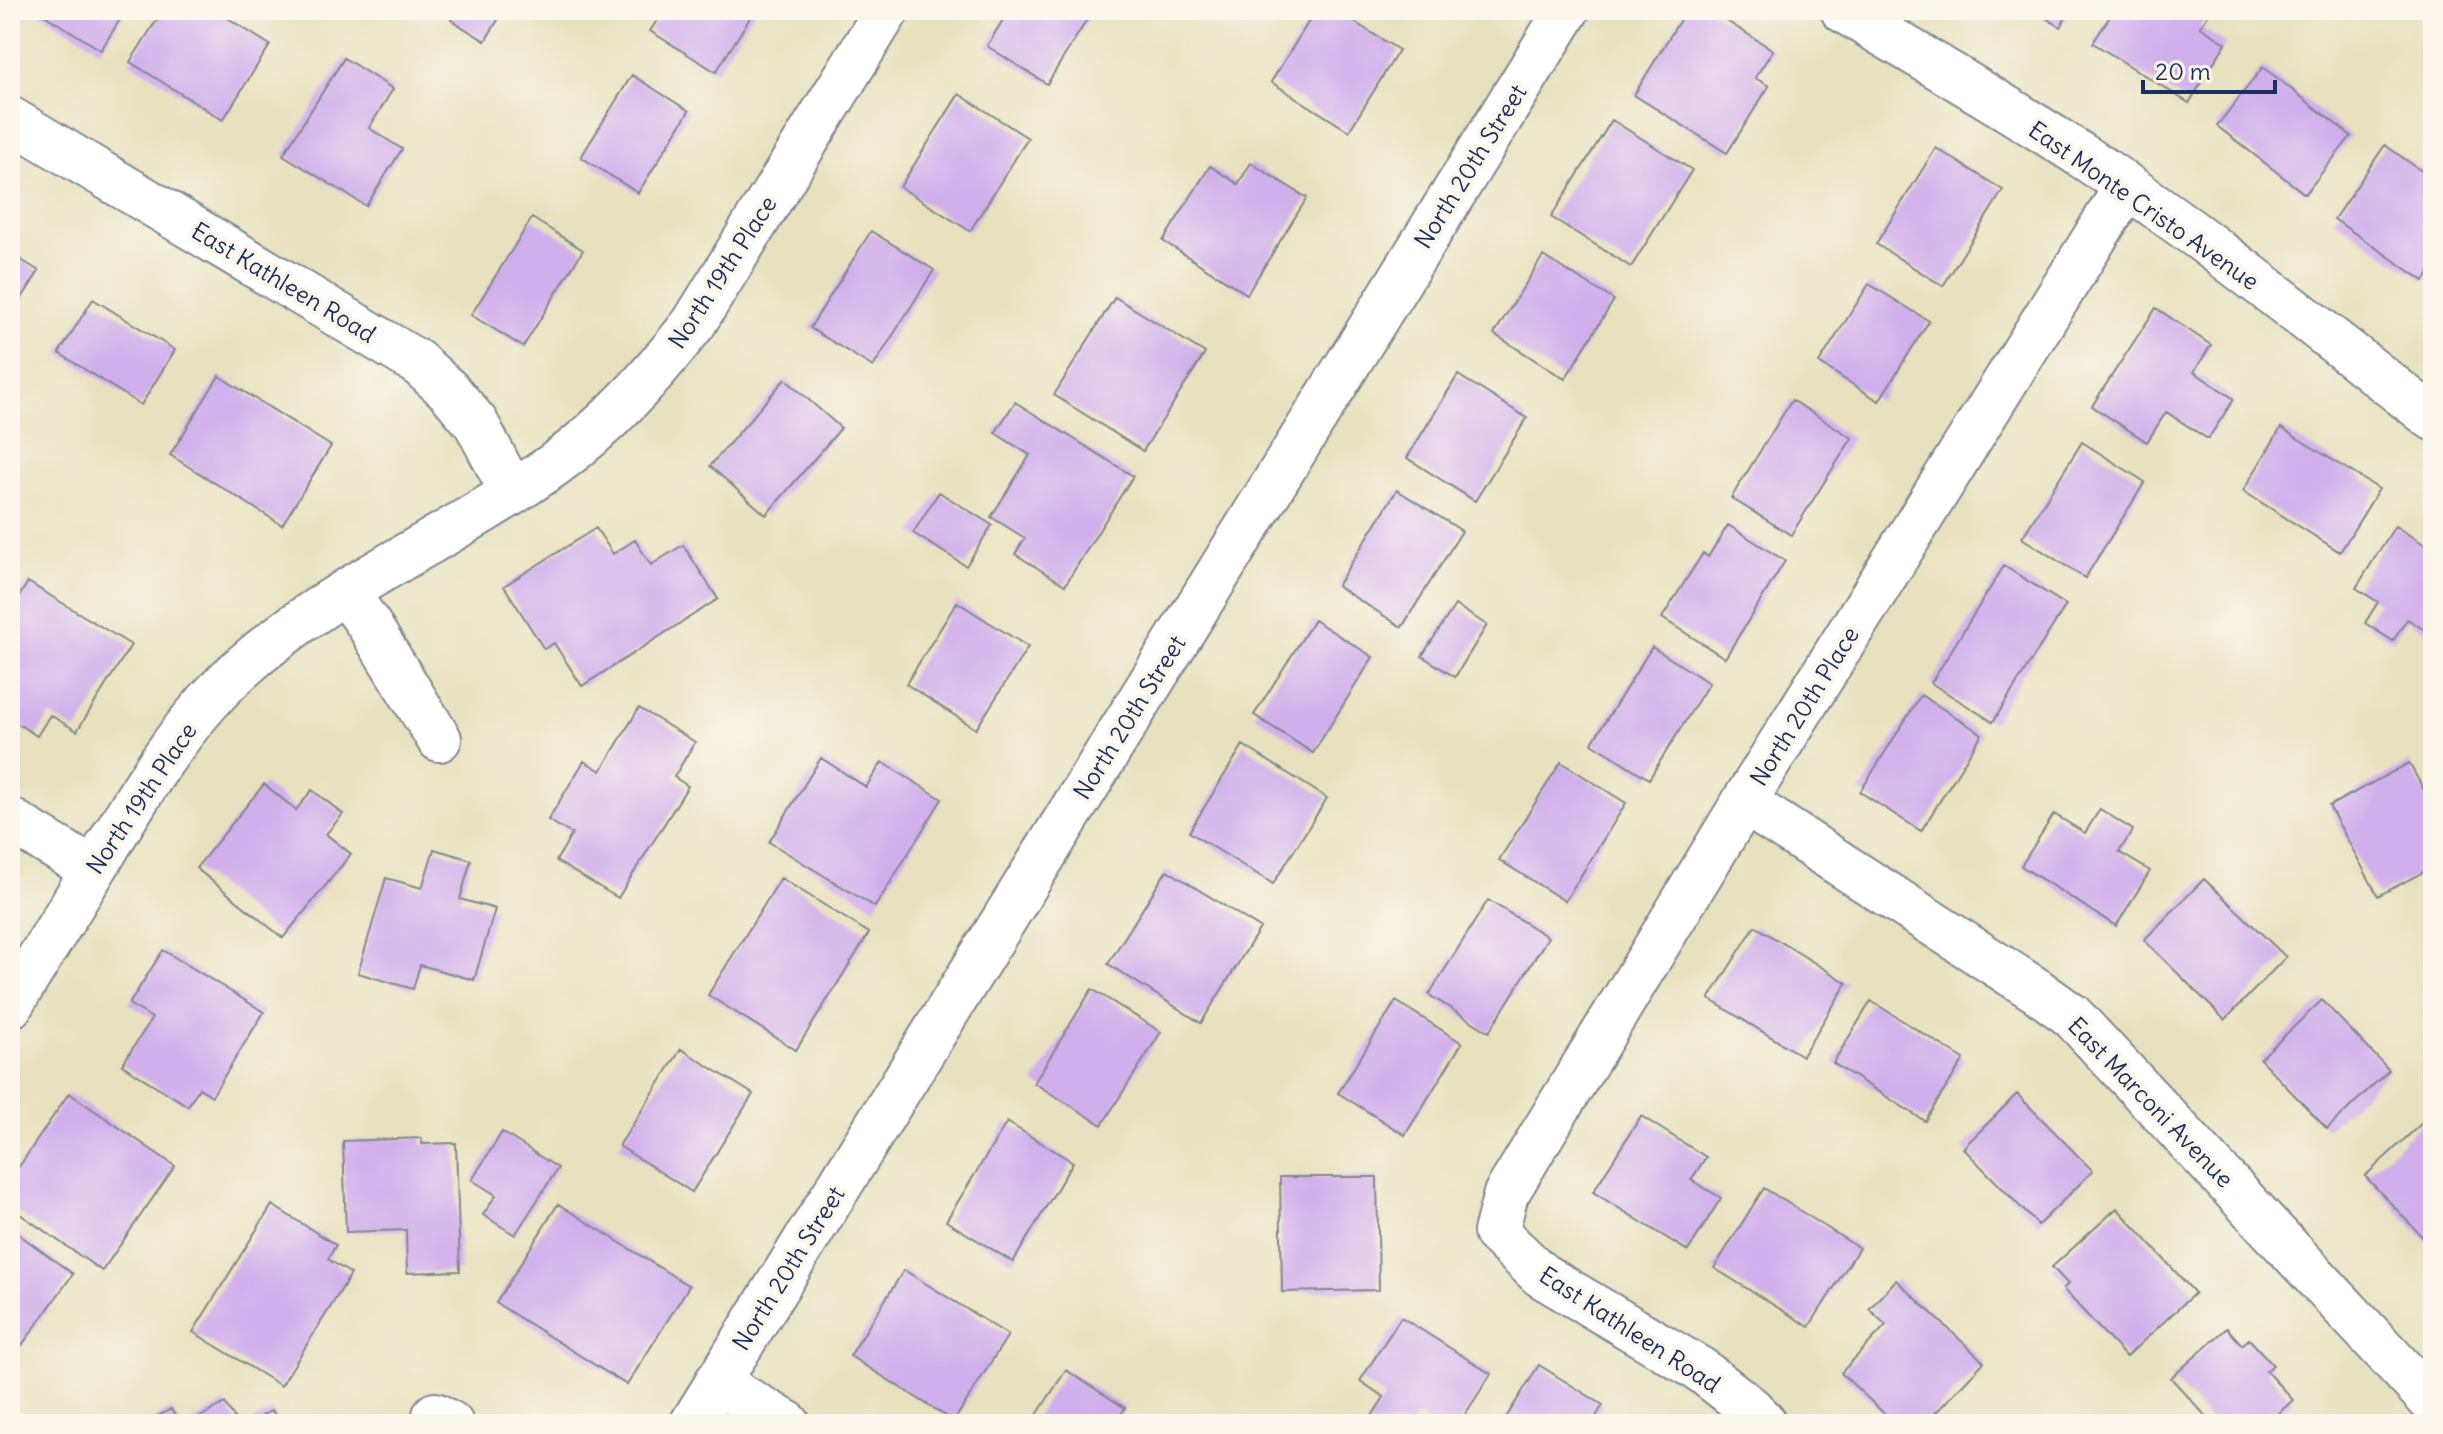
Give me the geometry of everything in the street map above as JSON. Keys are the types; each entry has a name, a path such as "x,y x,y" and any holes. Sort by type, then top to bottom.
{"street":[{"name":"North 19th Place","path":"10,1006 150,777 190,721 237,673 291,627 555,464 603,427 664,360 694,323 887,10"},
{"name":"North 20th Street","path":"692,1424 1567,10"},
{"name":"East Monte Cristo Avenue","path":"1843,10 2127,186 2433,418"},
{"name":"East Kathleen Road","path":"10,119 417,362 449,391 476,423 512,492"},
{"name":"North 20th Place","path":"1496,1232 1506,1194 1744,802 2127,186"},
{"path":"346,592 439,739"},
{"name":"East Marconi Avenue","path":"1744,802 2072,1016 2433,1403"},
{"path":"10,820 93,870"},
{"name":"East Kathleen Road","path":"1496,1232 1541,1275 1701,1370 1751,1409 1765,1424"},
{"path":"717,1382 788,1424"}],"building":[{"path":"36,10 126,10 101,50"},
{"path":"163,10 215,10 270,45 223,120 130,62"},
{"path":"457,10 504,10 485,41 451,20"},
{"path":"664,10 755,10 716,72 650,31"},
{"path":"1009,10 1093,10 1047,84 987,46"},
{"path":"1316,10 1335,10 1399,50 1349,131 1271,82"},
{"path":"1686,10 1709,10 1773,50 1755,78 1769,86 1727,153 1634,95"},
{"path":"2033,10 2071,10 2060,27"},
{"path":"2114,10 2203,10 2209,13 2200,27 2226,43 2189,103 2093,43"},
{"path":"344,58 393,89 369,128 402,149 366,206 283,155"},
{"path":"2263,67 2351,136 2305,194 2217,126"},
{"path":"632,75 689,111 638,193 581,157"},
{"path":"959,94 1028,138 970,231 900,187"},
{"path":"1612,120 1692,170 1631,267 1551,217"},
{"path":"2385,145 2433,179 2433,268 2424,281 2334,219"},
{"path":"1936,148 2003,190 1943,286 1876,244"},
{"path":"1251,163 1307,198 1247,294 1163,241 1210,166 1238,184"},
{"path":"532,218 583,250 523,347 471,315"},
{"path":"871,231 934,270 873,367 810,328"},
{"path":"10,253 39,271 10,317"},
{"path":"1543,256 1614,300 1565,379 1494,334"},
{"path":"1869,284 1929,321 1879,401 1819,363"},
{"path":"1115,297 1205,353 1143,451 1054,395"},
{"path":"93,299 175,350 141,405 59,353"},
{"path":"2156,308 2211,345 2194,372 2234,399 2208,439 2166,412 2147,442 2092,406"},
{"path":"1458,375 1527,418 1475,501 1407,458"},
{"path":"219,376 331,446 282,525 170,455"},
{"path":"785,379 841,428 766,515 710,466"},
{"path":"1792,400 1852,438 1791,535 1731,498"},
{"path":"1015,402 1133,476 1065,585 1015,554 1025,538 991,517 1030,455 995,433"},
{"path":"2281,428 2379,489 2340,552 2243,491"},
{"path":"2082,442 2145,482 2085,578 2022,538"},
{"path":"1397,490 1462,531 1402,627 1337,586"},
{"path":"939,492 992,525 966,566 913,533"},
{"path":"1728,525 1785,561 1725,658 1662,618 1703,553 1708,557"},
{"path":"2395,526 2433,550 2433,635 2407,619 2393,641 2365,623 2378,602 2356,588"},
{"path":"596,528 613,554 635,540 651,565 683,545 718,599 582,686 554,643 544,649 504,586"},
{"path":"2004,566 2066,605 1993,722 1931,683"},
{"path":"28,582 131,645 77,731 50,715 37,736 10,719 10,611"},
{"path":"957,602 1028,647 976,729 906,684"},
{"path":"1455,605 1487,625 1455,677 1422,656"},
{"path":"1314,620 1373,657 1313,753 1254,715"},
{"path":"1652,647 1709,683 1649,779 1592,743"},
{"path":"1921,695 1982,734 1921,831 1860,792"},
{"path":"639,708 695,742 674,777 688,786 618,898 556,861 572,834 548,820 584,761 601,771"},
{"path":"1243,745 1327,798 1273,884 1189,832"},
{"path":"821,758 866,787 882,762 942,799 875,907 769,842"},
{"path":"1561,762 1626,803 1565,901 1499,860"},
{"path":"2409,763 2433,806 2433,867 2378,896 2329,806"},
{"path":"264,784 296,810 312,790 343,814 326,834 351,854 283,938 196,868"},
{"path":"2100,809 2133,830 2119,852 2150,871 2116,926 2021,866 2054,814 2085,833"},
{"path":"434,849 471,860 460,899 495,909 474,980 420,965 413,989 358,973 386,878 422,888"},
{"path":"1167,870 1260,928 1201,1023 1108,964"},
{"path":"781,878 869,933 796,1050 708,995"},
{"path":"2204,879 2286,957 2225,1020 2144,940"},
{"path":"1488,900 1548,937 1489,1032 1429,995"},
{"path":"1755,926 1847,983 1802,1056 1709,999"},
{"path":"163,950 264,1012 212,1096 199,1088 188,1106 122,1065 152,1018 129,1004"},
{"path":"1092,989 1161,1032 1102,1125 1034,1083"},
{"path":"2322,1000 2389,1070 2327,1129 2260,1059"},
{"path":"1396,1001 1462,1043 1405,1135 1338,1093"},
{"path":"1871,1001 1964,1059 1925,1121 1833,1063"},
{"path":"681,1049 753,1094 692,1192 619,1146"},
{"path":"69,1093 175,1166 102,1271 10,1207 10,1180"},
{"path":"2017,1094 2093,1171 2038,1225 1963,1148"},
{"path":"1641,1116 1706,1157 1691,1180 1721,1198 1688,1251 1593,1192"},
{"path":"1007,1122 1073,1162 1013,1262 946,1221"},
{"path":"2423,1122 2433,1133 2433,1239 2428,1243 2365,1176"},
{"path":"502,1132 558,1168 515,1235 483,1215 496,1195 472,1180"},
{"path":"422,1138 422,1144 456,1143 460,1271 407,1273 406,1230 346,1232 343,1141"},
{"path":"1280,1177 1377,1177 1379,1290 1282,1292"},
{"path":"1764,1188 1859,1248 1809,1327 1714,1268"},
{"path":"558,1204 689,1286 627,1385 496,1303"},
{"path":"272,1205 336,1245 328,1259 351,1274 281,1386 193,1332"},
{"path":"2117,1208 2195,1293 2126,1357 2063,1289 2068,1284 2052,1267"},
{"path":"10,1228 73,1274 12,1359 10,1357"},
{"path":"904,1270 1008,1335 954,1421 850,1356"},
{"path":"1896,1280 1984,1362 1925,1424 1895,1424 1841,1373 1886,1325 1869,1309"},
{"path":"1401,1317 1491,1374 1459,1424 1429,1424 1417,1416 1412,1424 1367,1424 1384,1397 1360,1381"},
{"path":"2227,1328 2242,1345 2249,1339 2273,1365 2266,1371 2293,1400 2267,1424 2213,1424 2171,1378"},
{"path":"1539,1365 1603,1405 1594,1420 1600,1424 1502,1424"},
{"path":"1066,1370 1125,1408 1115,1424 1031,1424"},
{"path":"225,1403 238,1424 188,1424"},
{"path":"171,1409 180,1424 143,1424"},
{"path":"272,1410 280,1424 247,1424"}]}
